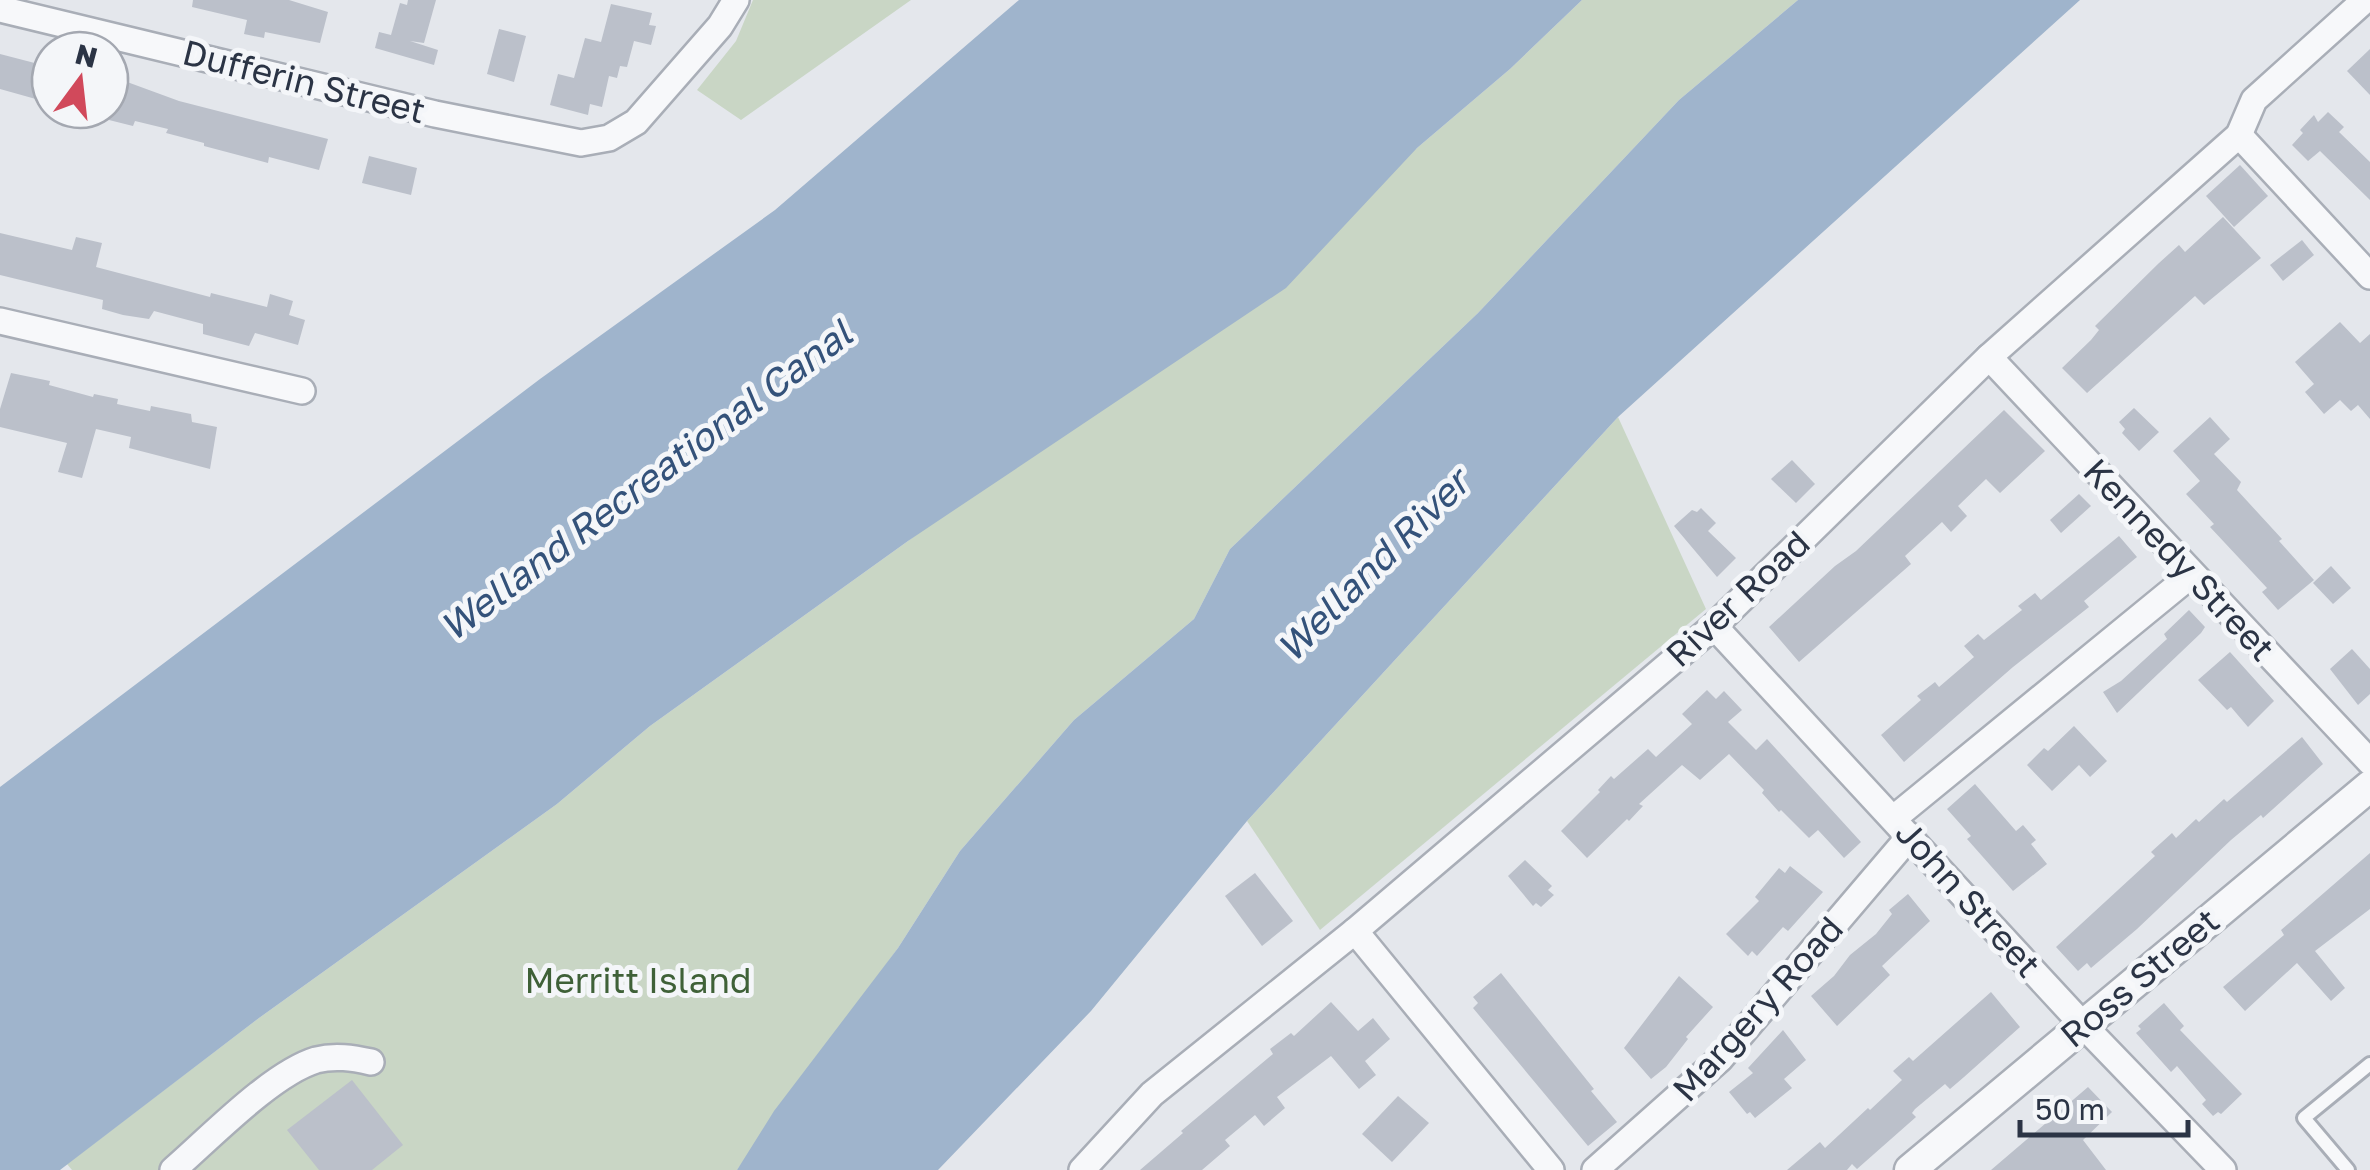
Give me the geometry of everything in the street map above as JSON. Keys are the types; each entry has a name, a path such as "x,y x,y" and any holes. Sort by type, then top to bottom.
{"street":[{"name":"Dufferin Street","path":"0,8 551,139 582,143 609,138 636,122 712,36 736,0"},
{"name":"River Road","path":"1082,1170 1152,1094 1355,930 1714,626 1989,357 2239,135 2254,100 2366,0"},
{"path":"2239,135 2370,276"},
{"path":"0,320 302,391"},
{"name":"Kennedy Street","path":"1989,357 2370,762"},
{"name":"Margery Road","path":"1595,1170 1720,1059 1902,827 2191,574"},
{"name":"John Street","path":"1714,626 2084,1026 2223,1170"},
{"name":"Ross Street","path":"1910,1170 2370,786"},
{"path":"1355,930 1551,1170"},
{"path":"173,1170 291,1072 316,1060 336,1057 371,1062"}],"lane":[{"path":"2348,1170 2304,1118 2370,1064"}],"green space":[{"path":"753,0 911,0 741,120 697,90 736,41"},
{"name":"Merritt Island","path":"1582,0 1798,0 1679,100 1478,313 1230,549 1194,619 1074,720 960,851 898,948 737,1170 72,1170 67,1164 259,1018 557,804 650,726 908,541 1417,148 1510,69"},
{"path":"1618,417 1706,609 1320,930 1247,821"}],"water":[{"name":"Welland Recreational Canal","path":"1019,0 1582,0 1510,69 1417,148 1286,288 908,541 650,726 557,804 259,1018 60,1170 0,1170 0,787 540,379 775,210"},
{"name":"Welland River","path":"1798,0 2080,0 1618,417 1247,821 1091,1011 938,1170 737,1170 774,1111 898,948 960,851 1074,720 1194,619 1230,549 1478,313 1679,100"}],"building":[{"path":"193,0 289,0 328,12 320,43 265,32 264,38 244,34 247,20 192,7"},
{"path":"408,0 436,0 424,43 410,41 438,50 434,65 375,48 379,32 391,35 400,3 407,5"},
{"path":"611,4 652,13 649,25 656,26 651,45 634,41 627,67 620,66 617,78 609,76 602,107 590,104 588,115 550,105 558,74 574,78 585,38 601,42"},
{"path":"499,29 526,36 514,82 487,74"},
{"path":"2370,49 2370,95 2347,71"},
{"path":"0,54 30,62 30,97 0,89"},
{"path":"130,83 179,101 328,139 319,170 269,157 268,163 204,146 166,133 168,129 135,121 133,126"},
{"path":"2328,112 2344,127 2339,132 2370,162 2370,200 2320,151 2308,161 2292,145 2314,115 2318,122"},
{"path":"369,156 417,168 411,195 362,183"},
{"path":"2240,165 2268,196 2234,227 2206,196"},
{"path":"2223,217 2261,258 2204,305 2195,296 2087,393 2062,368 2099,330 2095,326 2159,263 2179,245 2185,252"},
{"path":"0,233 72,250 76,237 102,243 96,267 210,297 211,293 267,307 270,294 293,301 289,315 305,320 298,345 255,333 249,346 203,334 203,324 154,311 149,319 123,315 102,309 103,300 0,275"},
{"path":"2302,240 2314,255 2283,281 2270,265"},
{"path":"2340,322 2360,343 2370,334 2370,419 2358,405 2351,411 2340,400 2324,414 2305,392 2314,384 2295,362"},
{"path":"11,373 50,381 49,385 93,397 94,394 118,399 117,404 191,414 192,422 217,427 210,469 129,448 131,437 96,429 82,478 58,472 67,443 0,427 0,409"},
{"path":"2134,408 2159,432 2139,451 2122,433 2125,429 2119,422"},
{"path":"2004,410 2045,451 2000,493 1986,479 1958,506 1967,516 1951,532 1942,522 1905,556 1911,564 1799,662 1769,627 1856,551"},
{"path":"2210,417 2230,439 2214,454 2241,482 2237,490 2314,580 2278,610 2262,592 2267,588 2210,527 2214,524 2186,494 2200,481 2173,451"},
{"path":"1792,460 1815,484 1796,503 1771,479"},
{"path":"2079,494 2091,506 2061,533 2050,520"},
{"path":"1701,508 1716,523 1708,531 1736,558 1717,577 1674,526 1692,510 1697,512"},
{"path":"2119,536 2137,557 2084,601 2089,607 1904,762 1881,735 1921,700 1917,696 1935,682 1939,687 1974,657 1964,646 1978,634 1984,640 2022,610 2018,606 2035,593 2041,600"},
{"path":"2331,566 2351,588 2333,604 2313,583"},
{"path":"2189,610 2205,627 2201,633 2117,713 2103,692 2121,681 2167,639 2164,634"},
{"path":"2352,649 2370,669 2370,694 2358,705 2330,669"},
{"path":"2230,652 2274,701 2248,727 2198,680"},
{"path":"1707,690 1716,699 1724,691 1742,710 1728,722 1756,750 1767,739 1861,842 1844,858 1818,830 1809,838 1779,812 1762,793 1764,790 1729,754 1700,780 1682,765 1587,858 1561,831 1611,776 1614,779 1648,749 1656,757 1692,724 1682,714"},
{"path":"2074,726 2107,761 2090,777 2079,765 2052,791 2027,765"},
{"path":"2302,737 2323,764 2263,818 2261,815 2231,840 2091,968 2087,963 2078,971 2056,947 2155,856 2151,852 2172,833 2176,838 2224,799 2227,802"},
{"path":"1975,784 2016,831 2023,825 2036,840 2031,844 2047,864 2013,891 1967,839 1971,836 1947,809"},
{"path":"2370,853 2370,909 2315,951 2345,988 2331,1001 2297,963 2245,1011 2223,987 2284,935 2281,930"},
{"path":"1525,860 1552,886 1548,890 1554,895 1541,907 1536,903 1533,906 1508,876"},
{"path":"1790,866 1823,892 1788,931 1783,927 1757,956 1752,951 1748,956 1726,934 1759,901 1755,897 1779,868 1785,873"},
{"path":"1255,873 1293,921 1262,946 1225,896"},
{"path":"1908,894 1930,921 1882,966 1890,975 1837,1026 1811,996 1876,934 1892,914 1889,910"},
{"path":"1501,973 1617,1122 1588,1146 1473,1008 1478,1003 1473,997"},
{"path":"1679,976 1713,1007 1666,1067 1651,1079 1624,1048"},
{"path":"1991,992 2020,1027 1964,1077 1950,1089 1945,1084 1915,1109 1912,1113 1916,1117 1857,1169 1852,1164 1847,1170 1787,1170 1820,1142 1825,1148 1870,1110 1902,1080 1893,1071 1909,1057 1913,1061"},
{"path":"1331,1002 1358,1031 1373,1018 1390,1039 1365,1061 1376,1075 1359,1089 1331,1056 1277,1097 1285,1108 1264,1126 1255,1115 1225,1140 1230,1146 1202,1170 1140,1170 1273,1054 1270,1049 1291,1033 1294,1036"},
{"path":"2164,1003 2184,1026 2180,1030 2242,1094 2221,1114 2213,1116 2202,1104 2206,1100 2177,1066 2171,1072 2136,1033 2141,1029 2138,1026"},
{"path":"1783,1030 1806,1060 1784,1079 1792,1088 1755,1118 1729,1092 1753,1073 1748,1068"},
{"path":"352,1080 403,1145 372,1170 319,1170 287,1130"},
{"path":"2088,1087 2112,1112 2083,1140 2106,1170 1991,1170"},
{"path":"1398,1096 1429,1123 1392,1162 1362,1134"}]}
